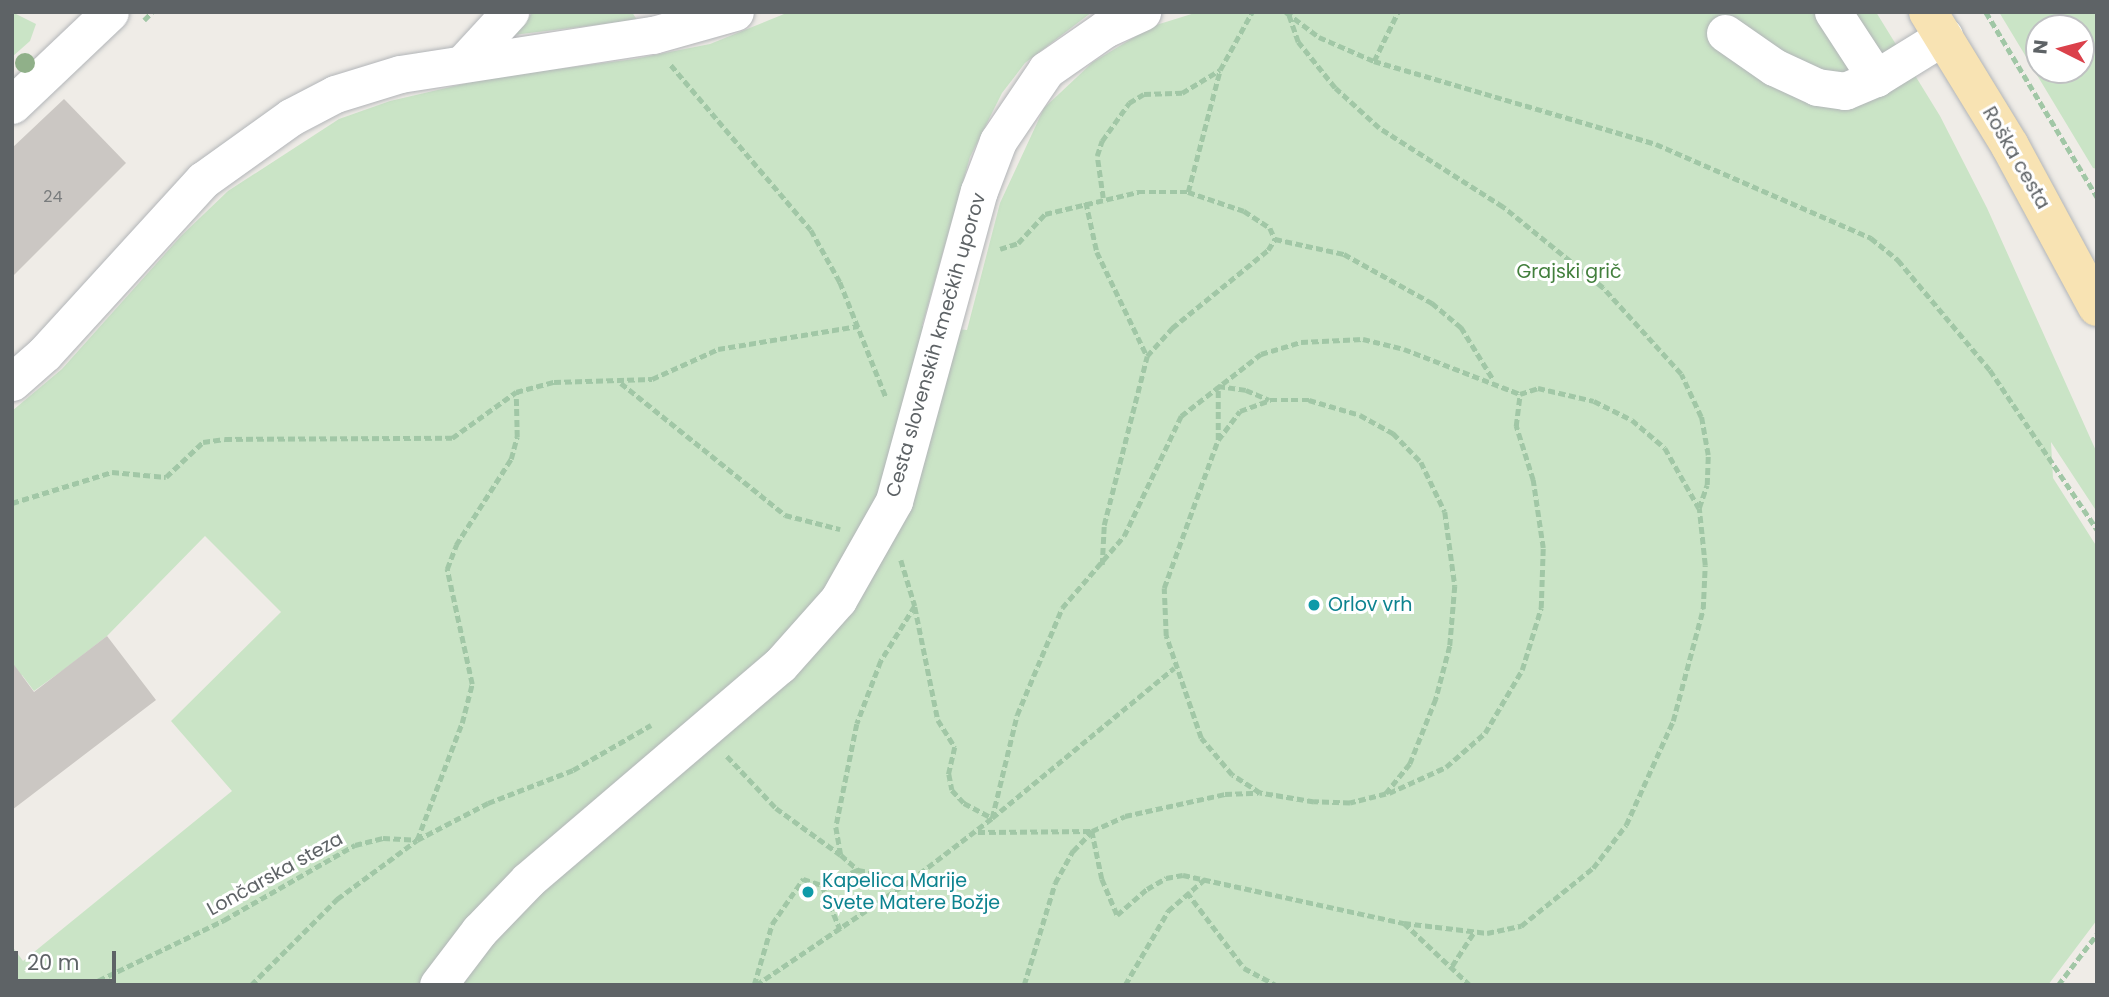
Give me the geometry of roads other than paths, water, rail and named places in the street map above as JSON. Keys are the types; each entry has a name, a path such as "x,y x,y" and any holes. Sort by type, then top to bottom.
{"main road":[{"name":"Roška cesta","path":"1936,24 2010,146 2097,307"}],"street":[{"path":"465,61 510,12"},
{"path":"12,382 44,354 166,218 234,156 290,117 335,94 465,61 653,35 735,12"},
{"name":"Cesta slovenskih kmečkih uporov","path":"438,985 479,931 528,880 705,732 811,633 838,600 878,535 907,461 979,191 998,141 1046,70 1105,29 1142,12"},
{"path":"1833,12 1876,78"},
{"path":"12,105 95,16"},
{"path":"1725,33 1774,67 1816,87 1845,91 1876,78 1936,24"}],"place":[{"name":"Orlov vrh","path":"1314,605"},
{"name":"Kapelica Marije Svete Matere Božje","path":"808,892"}],"park label":[{"name":"Grajski grič","path":"1569,272"}]}
